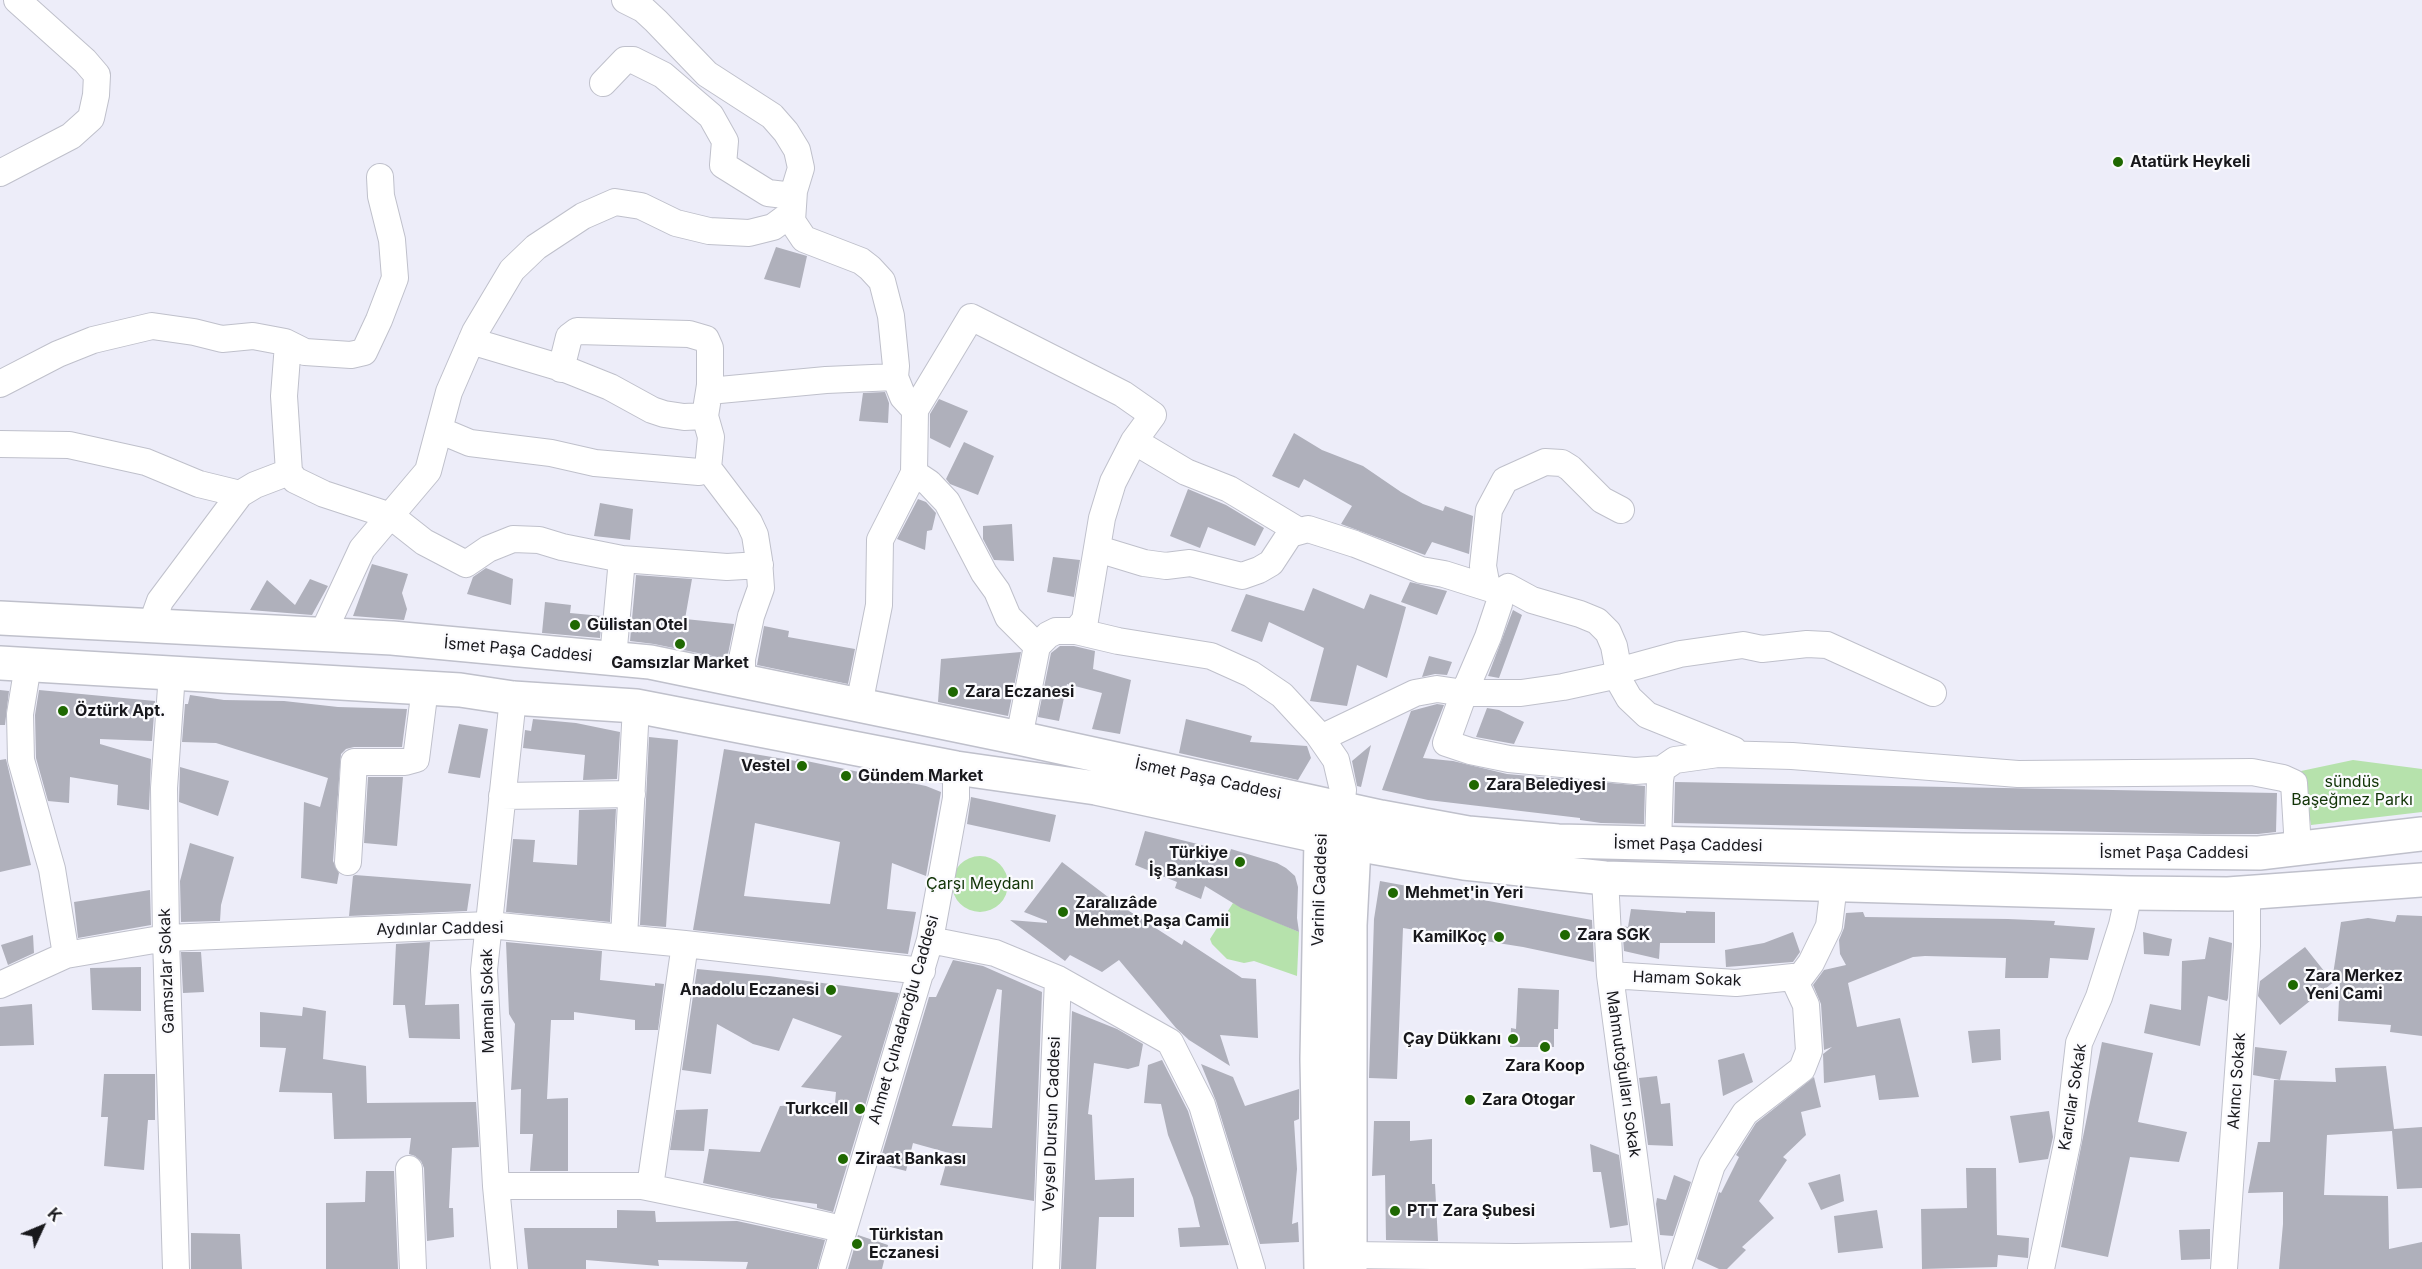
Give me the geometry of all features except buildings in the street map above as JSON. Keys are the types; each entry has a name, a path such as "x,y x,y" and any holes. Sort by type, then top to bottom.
{"main road":[{"name":"İsmet Paşa Caddesi","path":"0,618 392,638 650,662 1468,833 1558,841 1658,844 2142,853 2259,853 2422,834"},
{"name":"İsmet Paşa Caddesi","path":"14,664 425,688 513,698 636,706 956,768 1096,788 1321,838 1464,863 1605,878 2129,893 2247,892 2422,880"},
{"name":"Varinli Caddesi","path":"1341,808 1351,816 1355,827 1355,844 1350,925 1340,1264 1317,1059 1321,838 1324,820 1331,812 1341,808"}],"street":[{"path":"0,173 71,136 91,118 96,95 97,75 17,0"},
{"path":"625,0 643,9 707,74 772,116 786,132 797,150 801,168 792,221 804,239 861,261 882,281 891,316 895,377 903,397 915,410"},
{"path":"603,83 625,60 633,60 663,75 711,116 724,141 723,165 768,193 793,205"},
{"path":"0,384 58,354 93,340 152,326 222,339 254,336 288,344 305,352 351,355 364,352 380,320 395,278 392,240 381,196 380,177"},
{"path":"322,635 362,549 428,471 449,392 471,341 512,270 536,247 583,216 615,202 641,206 676,223 710,231 749,233 773,227 793,205"},
{"path":"859,705 879,605 880,540 914,473 915,410 970,317 1124,394 1153,415 1134,441 1113,482 1102,518 1088,610 1085,620 1076,631"},
{"path":"561,369 569,337 577,332 689,334 706,339 710,348 709,391 705,416 711,437 708,468 749,522 755,535 759,565 761,588 751,616 742,659 742,681"},
{"path":"471,341 610,387 652,410 684,417 705,416"},
{"path":"288,344 284,396 290,472 296,480 324,494 391,516 424,542 466,564 488,549 513,539 539,540 622,559 727,567 759,565"},
{"path":"709,391 826,380 895,377"},
{"path":"439,430 470,443 551,453 595,463 699,472 708,468"},
{"path":"1134,441 1186,472 1229,489 1299,531"},
{"path":"0,444 69,445 146,462 199,484 240,494"},
{"path":"1621,510 1602,500 1562,463 1545,462 1505,480 1489,510 1483,566 1499,604 1488,638 1464,693 1446,743 1470,751 1509,759 1635,771 1662,769 1675,760 1718,754 1872,761 2018,774 2252,772 2283,778 2294,783 2298,849"},
{"path":"151,626 160,601 240,494 255,485 290,472"},
{"path":"914,473 929,483 947,502 984,573 997,591 1008,617 1038,646"},
{"path":"1098,549 1144,563 1166,566 1190,562 1242,576 1271,563 1290,534 1308,529 1325,533 1421,570 1444,574 1494,589 1508,587 1532,600 1597,621 1608,632 1614,646 1621,684 1629,698 1647,715 1747,755"},
{"path":"613,658 622,559"},
{"path":"1019,738 1038,646 1048,635 1056,631 1076,631 1118,641 1211,656 1251,674 1282,695 1321,738 1336,760 1343,790 1341,808"},
{"path":"1321,738 1415,693 1437,689 1464,693 1521,693 1563,687 1680,654 1743,645 1762,649 1807,644 1827,645 1933,693"},
{"path":"14,664 20,714 21,760 52,869 66,955"},
{"name":"Gamsızlar Sokak","path":"172,673 164,788 165,938 176,1269"},
{"path":"348,862 354,762 405,762 416,759 425,688"},
{"name":"Mamalı Sokak","path":"504,1269 495,1186 484,970 513,698"},
{"path":"624,938 636,706"},
{"name":"Ahmet Çuhadaroğlu Caddesi","path":"832,1269 930,940 956,798 956,768"},
{"path":"1658,844 1662,769"},
{"path":"502,796 632,794"},
{"name":"Mahmutoğulları Sokak","path":"1605,878 1610,975 1648,1262"},
{"path":"1678,1269 1712,1165 1745,1113 1802,1069 1809,1051 1806,1005 1796,983 1811,963 1829,926 1834,884"},
{"name":"Akıncı Sokak","path":"2224,1269 2247,946 2247,892"},
{"name":"Karcılar Sokak","path":"2041,1269 2068,1139 2079,1043 2099,997 2122,925 2129,893"},
{"name":"Aydınlar Caddesi","path":"0,985 66,955 165,938 489,925 922,970"},
{"path":"930,940 995,953 1058,979 1170,1042 1202,1105 1252,1269"},
{"path":"650,1187 685,944"},
{"name":"Hamam Sokak","path":"1610,975 1736,983 1793,977 1796,983"},
{"name":"Veysel Dursun Caddesi","path":"1046,1269 1058,979"},
{"path":"409,1169 413,1269"},
{"path":"495,1186 650,1187 842,1230"},
{"path":"1340,1264 1515,1257 1648,1262"}],"green space":[{"name":"sündüs Başeğmez Parkı","path":"2353,760 2422,769 2422,812 2311,825 2301,771"},
{"name":"Çarşı Meydanı","path":"980,856 991,858 1000,864 1006,873 1008,884 1006,895 1000,904 991,910 980,912 969,910 960,904 954,895 952,884 954,873 960,864 969,858"},
{"path":"1233,903 1299,932 1297,976 1254,961 1244,963 1227,959 1212,944 1210,939"}],"place":[{"name":"Atatürk Heykeli","path":"2118,162"},
{"name":"Gülistan Otel","path":"575,625"},
{"name":"Gamsızlar Market","path":"680,644"},
{"name":"Zara Eczanesi","path":"953,692"},
{"name":"Öztürk Apt.","path":"63,711"},
{"name":"Vestel","path":"802,766"},
{"name":"Gündem Market","path":"846,776"},
{"name":"Zara Belediyesi","path":"1474,785"},
{"name":"Türkiye İş Bankası","path":"1240,862"},
{"name":"Mehmet'in Yeri","path":"1393,893"},
{"name":"Zaralızâde Mehmet Paşa Camii","path":"1063,912"},
{"name":"Zara SGK","path":"1565,935"},
{"name":"KamilKoç","path":"1499,937"},
{"name":"Zara Merkez Yeni Cami","path":"2293,985"},
{"name":"Anadolu Eczanesi","path":"831,990"},
{"name":"Çay Dükkanı","path":"1513,1039"},
{"name":"Zara Koop","path":"1545,1047"},
{"name":"Zara Otogar","path":"1470,1100"},
{"name":"Turkcell","path":"860,1109"},
{"name":"Ziraat Bankası","path":"843,1159"},
{"name":"PTT Zara Şubesi","path":"1395,1211"},
{"name":"Türkistan Eczanesi","path":"857,1244"}]}
